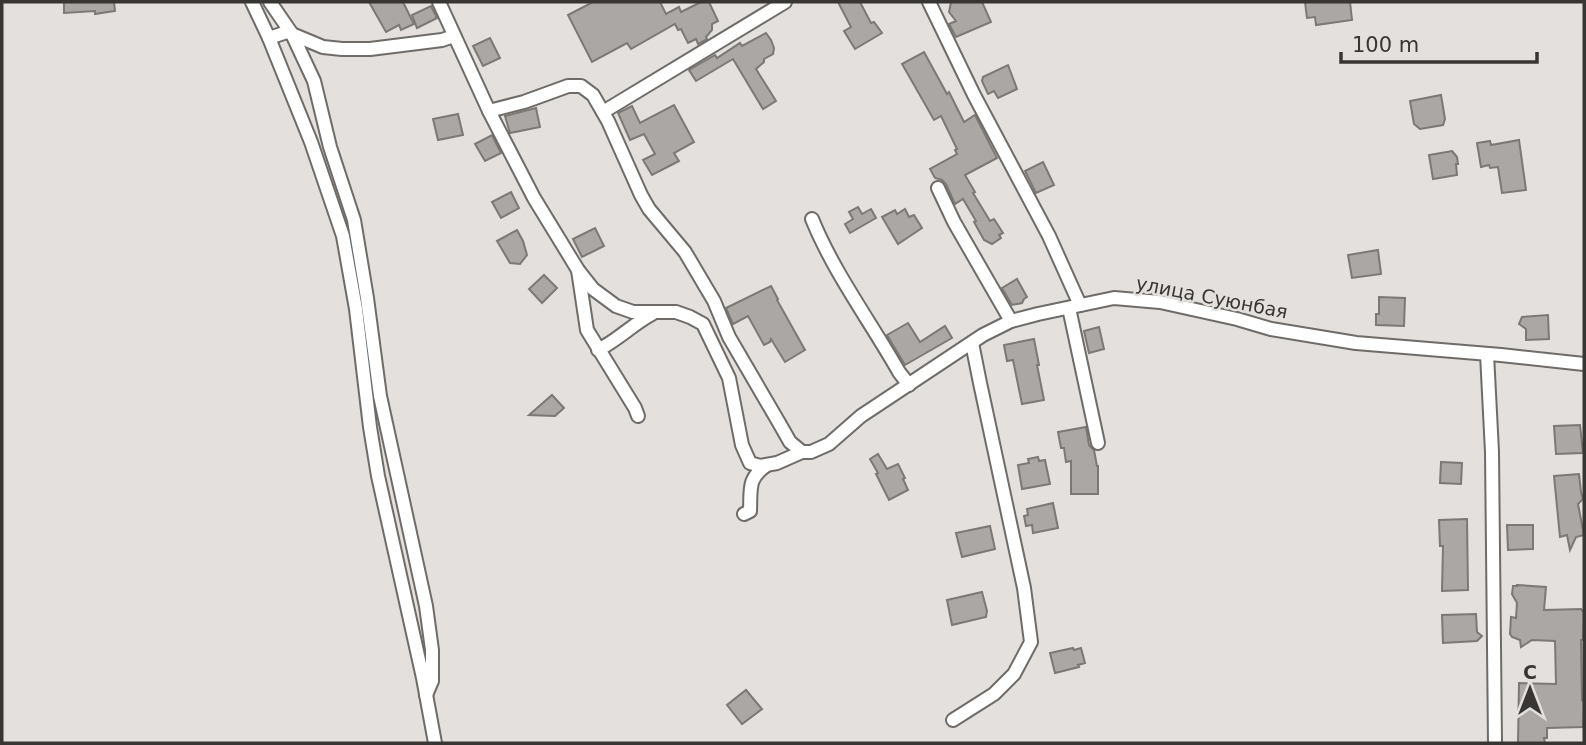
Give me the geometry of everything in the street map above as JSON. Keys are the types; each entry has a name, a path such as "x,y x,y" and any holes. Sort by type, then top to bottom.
{"street":[{"path":"252,2 311,142 343,236 356,309 378,476 435,743"},
{"path":"270,2 292,34 314,81 330,147 354,220 380,396 426,607 432,650 432,681 426,695"},
{"path":"439,2 489,111 534,198 578,270 593,289 616,306 633,312 676,312 703,324 729,379 742,445 750,463 767,465 790,459 802,452 790,442 729,337 714,301 685,252 649,209 593,95 581,86 568,86 489,111"},
{"path":"929,2 1049,236 1074,306 1098,443"},
{"path":"603,112 780,3"},
{"path":"269,38 287,32 323,47 369,49 442,40 454,36"},
{"path":"938,188 954,222 1010,321"},
{"path":"812,219 839,271 909,385"},
{"path":"578,270 587,330 638,416"},
{"name":"улица Суюнбая","path":"802,452 811,452 829,443 861,416 983,335 1010,321 1114,298 1160,302 1237,318 1271,329 1319,337 1584,364"},
{"path":"598,350 656,312"},
{"path":"953,720 994,694 1014,674 1031,642 1024,588 972,343"},
{"path":"1487,354 1492,452 1495,743"},
{"path":"744,514 750,511 750,490 755,474 767,465"}],"building":[{"path":"64,2 114,2 115,11 95,14 95,11 64,13"},
{"path":"369,2 403,2 414,24 401,30 399,25 386,32"},
{"path":"593,2 660,2 666,14 679,7 681,12 701,2 709,2 718,21 712,24 707,39 698,44 696,39 688,43 681,29 678,30 675,24 631,49 627,43 592,62 568,15"},
{"path":"838,2 860,2 871,23 874,22 882,33 855,49 844,31 851,27"},
{"path":"951,2 982,2 991,22 956,37 949,24 956,21 949,12"},
{"path":"1305,2 1350,2 1352,20 1316,25 1315,17 1307,18"},
{"path":"431,6 437,18 417,28 412,15"},
{"path":"766,33 774,48 773,54 764,59 756,69 776,101 763,109 733,59 696,81 689,70 715,55 717,58 740,43 742,46"},
{"path":"490,38 500,58 483,66 473,46"},
{"path":"924,52 964,122 975,115 997,158 965,175 990,221 994,219 1003,233 999,235 1001,238 992,244 984,240 963,199 955,204 946,184 935,178 930,169 957,154 957,149 941,116 934,120 902,64"},
{"path":"1008,65 1017,89 998,98 994,91 988,94 983,77"},
{"path":"1441,95 1445,119 1443,125 1420,129 1414,124 1410,101"},
{"path":"674,105 694,142 674,153 679,161 652,175 643,160 655,154 644,134 630,140 618,113 632,106 640,123"},
{"path":"536,108 540,127 510,133 505,116"},
{"path":"458,114 463,135 438,140 433,119"},
{"path":"492,135 501,153 485,161 475,144"},
{"path":"1519,140 1526,190 1502,193 1498,167 1481,167 1477,143 1490,141 1491,145"},
{"path":"1452,151 1457,157 1457,175 1433,179 1429,155"},
{"path":"1043,162 1054,185 1036,193 1025,171"},
{"path":"511,192 519,208 501,218 492,202"},
{"path":"858,207 862,214 871,209 876,218 850,233 845,224 853,219 849,212"},
{"path":"905,209 909,217 914,215 922,228 898,244 882,217 895,210 897,214"},
{"path":"595,228 604,246 582,257 573,239"},
{"path":"517,230 527,255 520,264 510,263 497,241"},
{"path":"1378,250 1381,274 1352,278 1348,255"},
{"path":"544,275 557,288 542,303 529,289"},
{"path":"1017,279 1027,297 1022,303 1012,305 1002,288"},
{"path":"771,286 805,350 785,362 771,339 764,345 748,316 733,324 726,308"},
{"path":"1379,297 1405,298 1404,326 1376,325"},
{"path":"1548,315 1549,339 1526,340 1526,329 1519,324 1522,317"},
{"path":"908,323 920,342 945,326 952,338 905,365 887,335"},
{"path":"1099,327 1104,349 1089,353 1084,331"},
{"path":"1034,339 1044,400 1022,404 1013,360 1007,361 1004,345"},
{"path":"552,395 564,408 555,416 529,415"},
{"path":"1580,425 1583,453 1556,454 1554,426"},
{"path":"1086,427 1089,445 1094,450 1098,466 1098,494 1071,494 1071,461 1066,462 1058,432"},
{"path":"878,454 887,469 898,464 908,490 889,500 870,459"},
{"path":"1038,457 1039,461 1045,460 1050,484 1022,489 1018,465 1029,463 1028,459"},
{"path":"1441,462 1462,463 1461,484 1440,483"},
{"path":"1579,474 1583,499 1578,504 1584,535 1576,537 1570,550 1567,535 1560,537 1554,476"},
{"path":"1053,503 1058,528 1033,533 1032,525 1026,526 1024,516 1028,515 1027,509"},
{"path":"1467,519 1468,590 1442,591 1443,546 1440,546 1439,520"},
{"path":"1507,525 1533,525 1533,549 1508,550"},
{"path":"990,526 995,549 962,557 956,533"},
{"path":"1513,586 1546,587 1544,610 1581,609 1584,613 1581,640 1583,727 1547,728 1545,743 1518,743 1519,683 1556,684 1555,641 1532,640 1521,647 1520,640 1512,637 1511,617 1516,618 1517,603 1512,594"},
{"path":"982,592 986,617 952,625 947,600"},
{"path":"1476,614 1477,632 1482,636 1477,641 1443,643 1442,615"},
{"path":"1081,648 1085,663 1055,673 1050,653"},
{"path":"746,690 762,709 742,724 727,705"}]}
